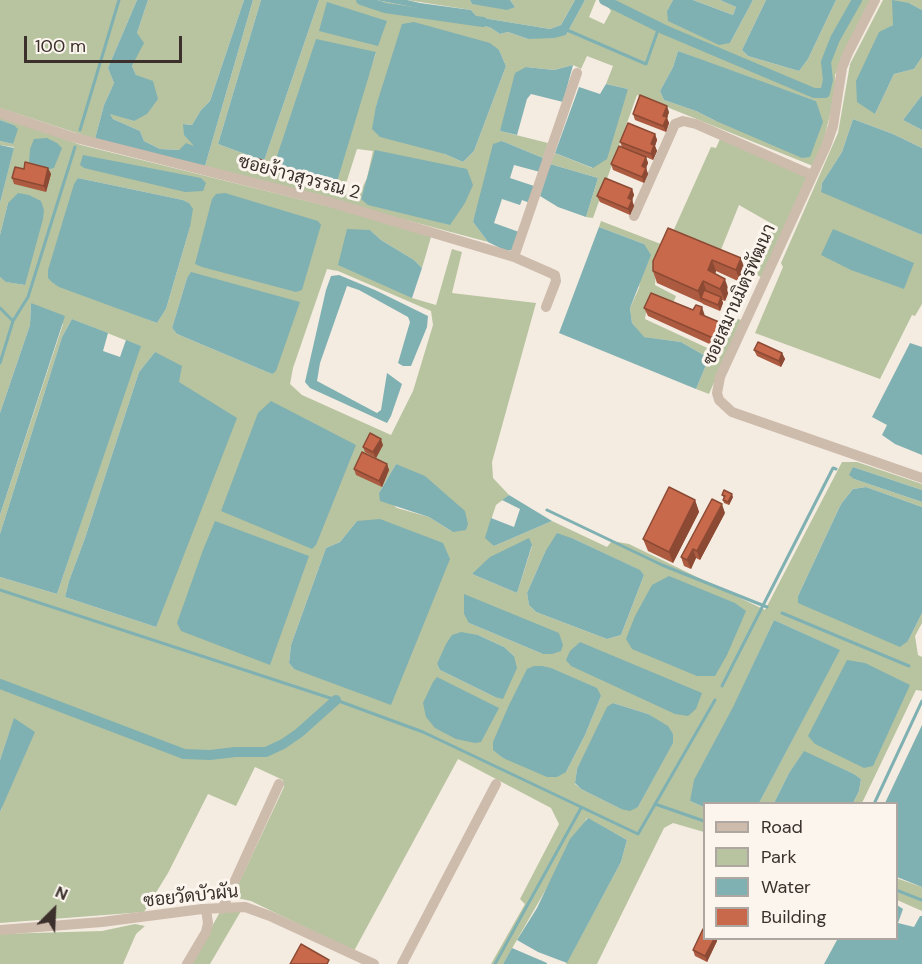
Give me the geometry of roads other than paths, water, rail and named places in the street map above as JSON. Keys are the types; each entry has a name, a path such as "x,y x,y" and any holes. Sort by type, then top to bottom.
{"street":[{"name":"ซอยสมานมิตรพัฒนา","path":"875,0 842,68 833,126 717,385 719,400 732,412 922,478"},
{"path":"514,257 577,73"},
{"name":"ซอยง้าวสุวรรณ 2","path":"0,113 72,137 326,201 514,257 555,275 556,281 546,307"},
{"path":"634,216 675,124 683,121 696,124 812,175"},
{"path":"222,909 279,784"},
{"path":"402,964 496,784"},
{"name":"ซอยวัดบัวผัน","path":"0,930 122,921 206,909 245,907 374,964"},
{"path":"187,964 206,932 208,923 206,909"}],"water":[{"path":"137,0 148,0 137,33 144,43 132,66 136,75 153,81 158,99 147,114 134,121 110,114 113,119 140,131 144,141 160,149 179,150 186,143 194,146 184,135 183,124 192,125 210,101 244,0 253,0 205,166 95,139 104,105 114,83 108,68"},
{"path":"261,0 319,0 264,161 218,144"},
{"path":"376,0 407,0 471,10 477,17 550,29 561,25 575,0 585,0 566,35 528,39 508,32 500,34 491,28 454,15"},
{"path":"470,0 510,0 515,7 507,10 472,4"},
{"path":"673,0 693,0 733,15 736,7 720,0 753,0 730,43 719,45 668,21 667,11"},
{"path":"766,0 836,0 808,59 799,71 748,56 742,50"},
{"path":"892,0 909,3 922,10 922,57 914,69 894,74 875,114 857,102 856,81 879,32 893,25"},
{"path":"327,2 387,21 378,46 319,31"},
{"path":"414,22 490,43 499,50 506,66 474,151 463,162 445,154 380,137 372,129 376,106 402,24"},
{"path":"316,39 376,52 336,185 275,162"},
{"path":"678,51 816,101 823,122 810,157 802,158 696,111 664,100 660,91 673,67"},
{"path":"573,65 563,102 531,94 527,99 517,135 500,131 515,73 526,67 554,70"},
{"path":"606,84 628,89 607,159 593,168 555,153 579,87 600,94"},
{"path":"922,95 922,130 903,120"},
{"path":"853,119 922,148 922,235 821,192 822,183 842,152"},
{"path":"0,120 18,129 13,144 0,141"},
{"path":"47,138 62,148 54,168 46,170 37,168 29,162 34,139"},
{"path":"502,141 543,158 540,172 514,165 510,178 534,186 530,203 522,200 520,205 502,199 494,223 519,232 512,250 506,251 488,242 473,222 493,144"},
{"path":"0,145 14,148 0,203"},
{"path":"375,150 467,169 473,185 465,203 450,225 368,205 361,199"},
{"path":"83,155 201,178 206,183 203,191 185,192 84,168 80,165"},
{"path":"550,164 598,178 586,217 558,207 540,196"},
{"path":"78,178 183,200 193,209 166,309 157,323 59,287 48,278 48,270 74,184"},
{"path":"18,193 41,201 44,210 25,285 6,282 0,277 0,235 8,203"},
{"path":"225,193 318,221 321,225 302,290 296,292 195,264 212,199 216,194"},
{"path":"599,227 644,244 651,255 630,308 632,323 644,337 681,342 709,358 696,389 559,333"},
{"path":"347,229 370,230 422,268 412,298 338,265"},
{"path":"833,229 914,263 904,289 851,270 821,255"},
{"path":"191,272 300,302 276,371 272,374 177,334 172,328 187,278"},
{"path":"339,275 428,316 427,327 411,366 403,366 398,363 410,322 408,317 359,290 347,286 320,363 317,381 377,413 381,410 387,373 402,384 387,423 310,388 305,382 326,290 331,276"},
{"path":"31,303 65,316 0,515 0,413 30,325"},
{"path":"72,319 108,333 103,351 120,357 126,340 141,346 57,594 0,577 0,534 62,337"},
{"path":"910,343 922,347 922,455 895,444 882,435 887,425 872,417"},
{"path":"155,352 182,366 179,382 237,418 156,627 65,597 139,372"},
{"path":"271,401 356,445 316,545 312,549 221,511 258,413"},
{"path":"396,464 425,476 465,511 468,524 466,530 453,532 429,517 380,501 379,493"},
{"path":"853,467 922,490 922,502 854,479 849,475"},
{"path":"866,487 922,507 922,613 908,641 900,647 798,603 798,596 841,504 853,489"},
{"path":"509,495 552,521 494,546 485,538 491,518 514,527 520,509 502,500"},
{"path":"380,519 443,543 450,559 391,705 294,669 289,663 291,645 326,548 340,542 357,521"},
{"path":"215,521 309,556 270,665 181,631 177,623"},
{"path":"557,533 640,570 644,575 621,635 607,639 536,612 529,605 527,593 545,552"},
{"path":"529,538 532,545 517,593 472,574 490,557"},
{"path":"669,576 735,603 746,611 715,676 697,676 632,649 626,639 635,616 652,585"},
{"path":"464,594 559,633 563,645 561,651 543,654 469,623 464,614"},
{"path":"774,620 840,650 760,802 703,802 703,807 690,801 694,780 733,707"},
{"path":"461,632 478,635 504,647 514,656 517,668 503,699 440,670 437,664 446,644 452,635"},
{"path":"580,642 702,693 696,709 688,716 675,714 571,666 566,660 570,651"},
{"path":"847,660 865,663 910,685 873,766 864,768 815,744 808,736"},
{"path":"534,666 551,668 597,688 601,696 566,772 557,777 547,777 503,758 493,750 493,742 509,705 527,669"},
{"path":"437,677 499,708 481,742 456,739 435,728 426,717 423,703"},
{"path":"613,703 648,714 668,726 673,734 673,743 638,807 630,811 621,809 581,789 575,783 577,769 607,707"},
{"path":"14,718 35,732 0,812 0,760"},
{"path":"922,725 922,887 898,877 898,802 885,802"},
{"path":"804,751 861,779 859,791 854,802 774,802 789,773"},
{"path":"588,818 627,840 621,862 567,963 538,952 517,940 537,908 570,839"},
{"path":"898,906 903,909 898,923"},
{"path":"922,916 922,964 824,964 837,940 898,940 898,923 914,927"},
{"path":"512,948 547,963 547,964 503,964"}],"waterway":[{"path":"80,130 119,0"},
{"path":"361,0 385,8 483,22"},
{"path":"604,0 665,30 814,93 825,93 828,80 826,62 835,39 857,0"},
{"path":"567,30 646,64 659,27"},
{"path":"13,321 28,297 75,147"},
{"path":"0,308 13,321 0,363"},
{"path":"722,686 833,468 836,469"},
{"path":"547,510 662,565 767,607"},
{"path":"0,590 336,700 423,732 638,834 715,700"},
{"path":"782,613 909,666"},
{"path":"0,684 184,754 266,752 299,733 336,700"},
{"path":"875,802 922,701"},
{"path":"655,804 703,821"},
{"path":"495,964 581,808"},
{"path":"898,891 922,900"}]}
